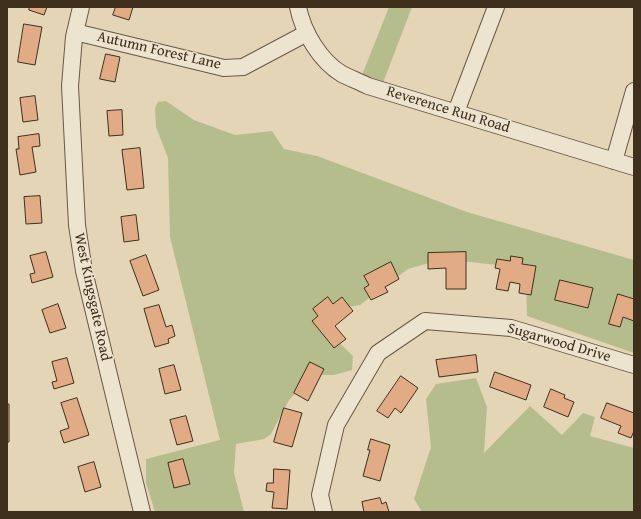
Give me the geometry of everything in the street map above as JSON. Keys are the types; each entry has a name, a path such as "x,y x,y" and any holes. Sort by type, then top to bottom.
{"street":[{"name":"West Kingsgate Road","path":"81,7 75,32 70,86 77,225 84,271 142,512"},
{"name":"Reverence Run Road","path":"298,7 307,33 323,57 341,73 368,86 634,167"},
{"path":"456,112 496,7"},
{"name":"Autumn Forest Lane","path":"75,32 224,68 243,67 307,33"},
{"path":"614,161 634,91"},
{"name":"Sugarwood Drive","path":"324,512 320,495 336,425 378,353 425,321 511,328 634,365"}],"green space":[{"path":"389,7 412,7 383,83 362,75"},
{"path":"166,101 194,120 235,135 272,131 284,149 317,156 467,212 634,260 634,353 527,316 526,276 515,267 443,259 408,269 360,305 335,309 328,332 353,356 352,370 334,375 312,375 289,400 271,434 264,439 236,444 234,473 244,512 155,512 146,483 146,459 220,440 170,237 168,158 156,127 155,108 158,102"},
{"path":"476,378 487,407 484,453 530,406 562,435 583,413 595,417 590,436 634,448 634,512 422,512 414,499 431,447 426,399 436,384"}],"building":[{"path":"30,7 47,7 44,15 29,10"},
{"path":"116,7 133,7 129,20 113,15"},
{"path":"24,24 42,27 35,65 18,62"},
{"path":"106,54 120,57 115,82 100,79"},
{"path":"35,96 38,120 23,122 20,98"},
{"path":"122,110 123,135 109,136 107,111"},
{"path":"39,134 40,146 32,147 36,172 20,175 16,149 19,149 18,137"},
{"path":"140,148 144,188 127,190 122,150"},
{"path":"40,196 42,223 26,224 24,197"},
{"path":"136,215 139,240 124,242 121,217"},
{"path":"46,252 53,277 32,283 30,274 35,273 30,256"},
{"path":"466,252 466,289 446,289 446,268 428,269 428,253"},
{"path":"146,255 159,290 143,296 130,261"},
{"path":"511,256 523,258 522,264 536,266 531,295 519,293 520,284 510,282 508,291 496,289 500,269 495,268 497,259 510,261"},
{"path":"391,262 399,279 385,287 388,292 371,300 364,288 369,285 364,276"},
{"path":"560,280 593,288 588,308 555,300"},
{"path":"618,294 634,299 634,321 623,317 620,327 609,324"},
{"path":"328,297 333,304 342,297 353,311 335,326 346,339 334,348 312,321 318,316 313,309"},
{"path":"58,304 66,328 50,333 42,310"},
{"path":"159,305 166,327 172,325 175,336 168,339 169,343 155,347 144,309"},
{"path":"476,355 478,372 439,377 436,360"},
{"path":"67,358 74,383 54,389 52,382 57,381 52,362"},
{"path":"310,362 324,369 308,401 294,393"},
{"path":"174,365 181,390 165,394 159,369"},
{"path":"495,372 531,385 526,400 490,387"},
{"path":"401,376 418,388 401,413 395,408 388,418 377,411"},
{"path":"551,389 565,395 564,398 574,402 568,417 544,407"},
{"path":"77,398 89,435 64,443 60,431 69,428 61,403"},
{"path":"607,403 634,413 634,431 631,438 618,433 621,426 601,418"},
{"path":"7,404 9,404 9,442 7,442"},
{"path":"284,408 302,413 292,447 274,442"},
{"path":"186,416 193,441 177,445 170,420"},
{"path":"371,439 390,445 380,481 363,476 370,450 368,450"},
{"path":"183,459 190,484 174,488 168,463"},
{"path":"94,462 101,487 85,492 78,467"},
{"path":"274,469 290,470 287,509 272,508 274,492 266,491 267,483 273,483"},
{"path":"380,498 382,504 386,502 389,512 364,512 362,502"}]}
